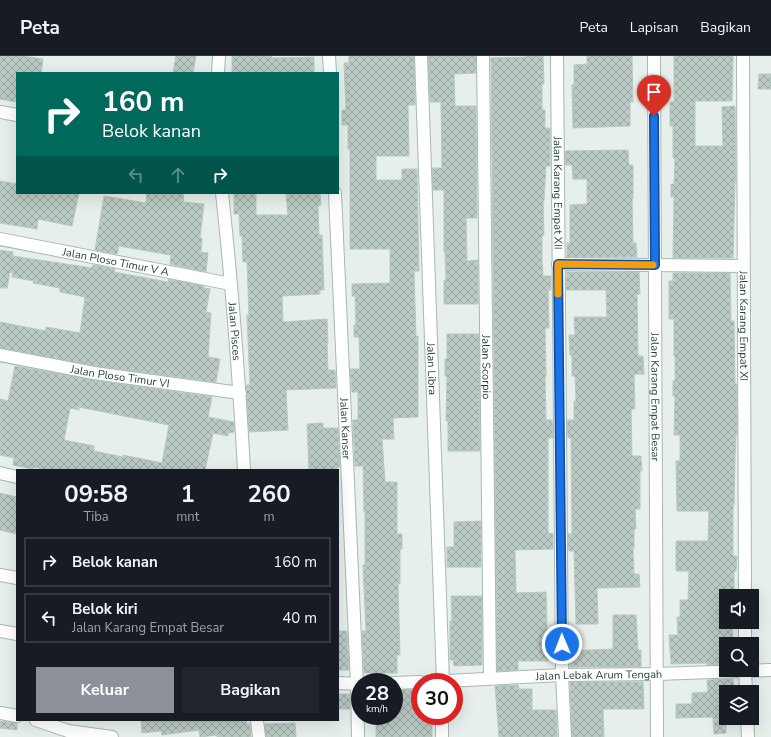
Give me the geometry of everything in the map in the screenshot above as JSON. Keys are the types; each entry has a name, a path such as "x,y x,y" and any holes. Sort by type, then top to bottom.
{"street":[{"path":"218,72 219,56"},
{"path":"329,56 330,72"},
{"name":"Jalan Libra","path":"421,56 443,673"},
{"name":"Jalan Scorpio","path":"483,56 490,678"},
{"name":"Jalan Karang Empat XII","path":"556,56 562,675 566,737"},
{"name":"Jalan Karang Empat Besar","path":"654,56 657,737"},
{"name":"Jalan Karang Empat XI","path":"743,56 744,589"},
{"path":"0,112 16,115"},
{"name":"Jalan Pisces","path":"222,194 240,393 244,469"},
{"name":"Jalan Kanser","path":"335,194 357,673"},
{"name":"Jalan Ploso Timur V A","path":"0,239 231,284"},
{"path":"558,264 743,266"},
{"name":"Jalan Ploso Timur VI","path":"0,355 94,373 240,393"},
{"path":"0,474 16,477"},
{"path":"0,575 16,578"},
{"path":"0,631 16,634"},
{"name":"Jalan Lebak Arum Tengah","path":"759,670 771,670"},
{"name":"Jalan Lebak Arum Tengah","path":"463,680 562,675 719,672"},
{"path":"339,683 351,684"},
{"path":"0,713 16,716"},
{"path":"39,721 68,731 112,737"},
{"path":"257,721 259,737"},
{"name":"Jalan Kanser","path":"358,725 358,737"},
{"path":"442,725 442,737"},
{"path":"747,725 748,737"}],"building":[{"path":"0,56 23,56 43,59 41,72 16,72 16,102 0,99"},
{"path":"176,56 196,56 193,72 173,72"},
{"path":"232,56 271,56 272,58 314,57 314,72 232,72"},
{"path":"349,56 414,56 415,105 408,105 409,156 376,156 376,180 402,180 402,169 417,169 419,271 414,271 416,337 418,336 418,417 393,418 394,439 382,439 385,482 397,482 397,534 402,534 402,549 400,549 400,584 398,584 400,655 397,655 397,673 364,673 362,631 366,631 363,565 365,565 365,512 363,466 355,466 353,420 358,420 358,392 352,392 350,369 360,369 359,337 354,337 354,325 356,325 355,296 352,296 352,284 390,283 390,249 350,249 350,149 348,149 348,125 342,125 342,110 346,110 344,63 349,63"},
{"path":"428,56 476,56 476,73 454,74 455,106 476,106 477,218 466,218 467,261 478,260 478,304 444,304 444,280 446,280 444,252 444,190 433,190 432,168 442,168 441,102 430,102"},
{"path":"543,56 544,84 542,84 542,110 545,110 545,128 550,128 550,166 546,166 543,201 544,235 542,235 542,260 543,276 551,276 551,290 548,290 549,328 545,328 545,376 546,420 552,420 553,438 548,438 548,533 553,534 553,549 515,550 516,593 546,592 548,661 518,661 518,670 497,671 491,58"},
{"path":"587,56 632,56 633,102 630,102 630,126 573,128 572,85 574,85 574,65 587,64"},
{"path":"674,56 733,56 732,101 695,101 695,146 723,146 722,107 735,106 736,182 733,258 673,258 674,197 671,197 671,184 674,184 675,158 673,158 673,126 670,126 670,102 674,102"},
{"path":"759,74 771,74 771,89 758,89"},
{"path":"628,150 629,165 633,165 633,243 636,243 637,257 567,257 567,243 570,243 570,205 587,204 587,179 573,179 572,165 565,165 565,151"},
{"path":"0,181 16,184 16,194 79,194 72,226 38,219 37,229 0,223"},
{"path":"147,194 184,194 183,202 204,204 200,238 202,238 201,252 208,253 206,272 170,264 171,255 119,246 117,254 95,250 104,196 146,203"},
{"path":"234,194 256,194 256,215 288,215 286,194 320,194 321,205 318,206 319,235 322,235 324,290 320,290 320,294 282,296 283,322 327,319 328,370 335,370 336,388 286,390 288,430 249,432 246,385 250,385 247,315 249,315 247,262 243,262 239,214 234,214"},
{"path":"0,250 13,252 13,256 92,268 93,265 115,269 114,272 168,282 169,279 204,286 204,288 210,289 206,312 211,313 208,357 220,359 216,382 95,366 0,348 0,322 46,331 46,327 80,333 85,297 60,292 60,288 12,277 13,273 10,272 7,288 0,288"},
{"path":"567,272 639,272 640,294 637,294 638,356 643,356 644,374 634,374 635,409 631,409 632,456 641,456 642,471 640,471 640,509 635,509 636,529 634,529 633,548 634,574 639,574 640,587 597,588 598,624 576,624 574,551 569,551 568,548 568,534 572,534 571,438 568,438 567,420 574,420 574,401 576,401 575,376 572,376 572,355 570,355 569,335 575,335 574,317 607,317 606,290 566,290"},
{"path":"673,273 730,273 731,321 734,321 735,384 737,384 733,556 737,556 736,571 734,571 734,589 719,589 719,629 732,629 733,637 719,637 719,664 707,665 706,663 671,664 669,635 678,635 677,617 680,617 680,600 688,600 689,571 676,571 676,541 708,541 709,511 677,511 676,461 680,461 680,435 674,435 674,319 669,319 669,281 673,281"},
{"path":"447,334 479,334 480,451 448,451 448,421 446,421 447,376 445,376"},
{"path":"15,366 93,380 212,397 208,417 234,422 234,432 228,433 228,436 213,433 205,469 43,469 33,467 33,469 13,465 14,458 0,455 0,399 8,401","holes":["79,407 169,425 162,463 94,451 94,446 64,440 70,408 79,410"]},
{"path":"323,423 323,428 338,428 340,467 337,467 338,469 309,469 307,424"},
{"path":"0,493 16,497 16,534 0,530"},
{"path":"481,521 481,567 447,567 447,547 454,547 454,522"},
{"path":"451,596 482,596 482,665 454,666 453,660 450,660 450,621 452,621"},
{"path":"613,615 636,615 638,650 641,650 641,667 570,667 569,651 613,649"},
{"path":"339,631 347,631 349,670 339,670"},
{"path":"733,679 733,685 719,685 719,725 726,725 726,733 714,734 713,717 676,718 676,704 692,704 692,693 708,692 707,680"},
{"path":"570,682 643,682 644,709 603,709 604,737 572,737"},
{"path":"518,685 519,689 532,689 532,710 556,710 557,737 499,737 495,686"},
{"path":"403,690 411,690 411,725 432,725 432,737 376,737 376,725 403,725"},
{"path":"339,694 350,694 350,709 339,709"},
{"path":"0,721 17,723 17,730 0,728"},
{"path":"141,721 246,721 247,724 250,724 251,737 217,737 217,735 200,737 199,730 162,735 161,731 142,733"},
{"path":"295,723 296,737 266,737 265,724"}],"slow traffic":[{"path":"558,294 558,264 653,265"}],"route":[{"path":"562,644 558,264 655,265 654,116"}]}
